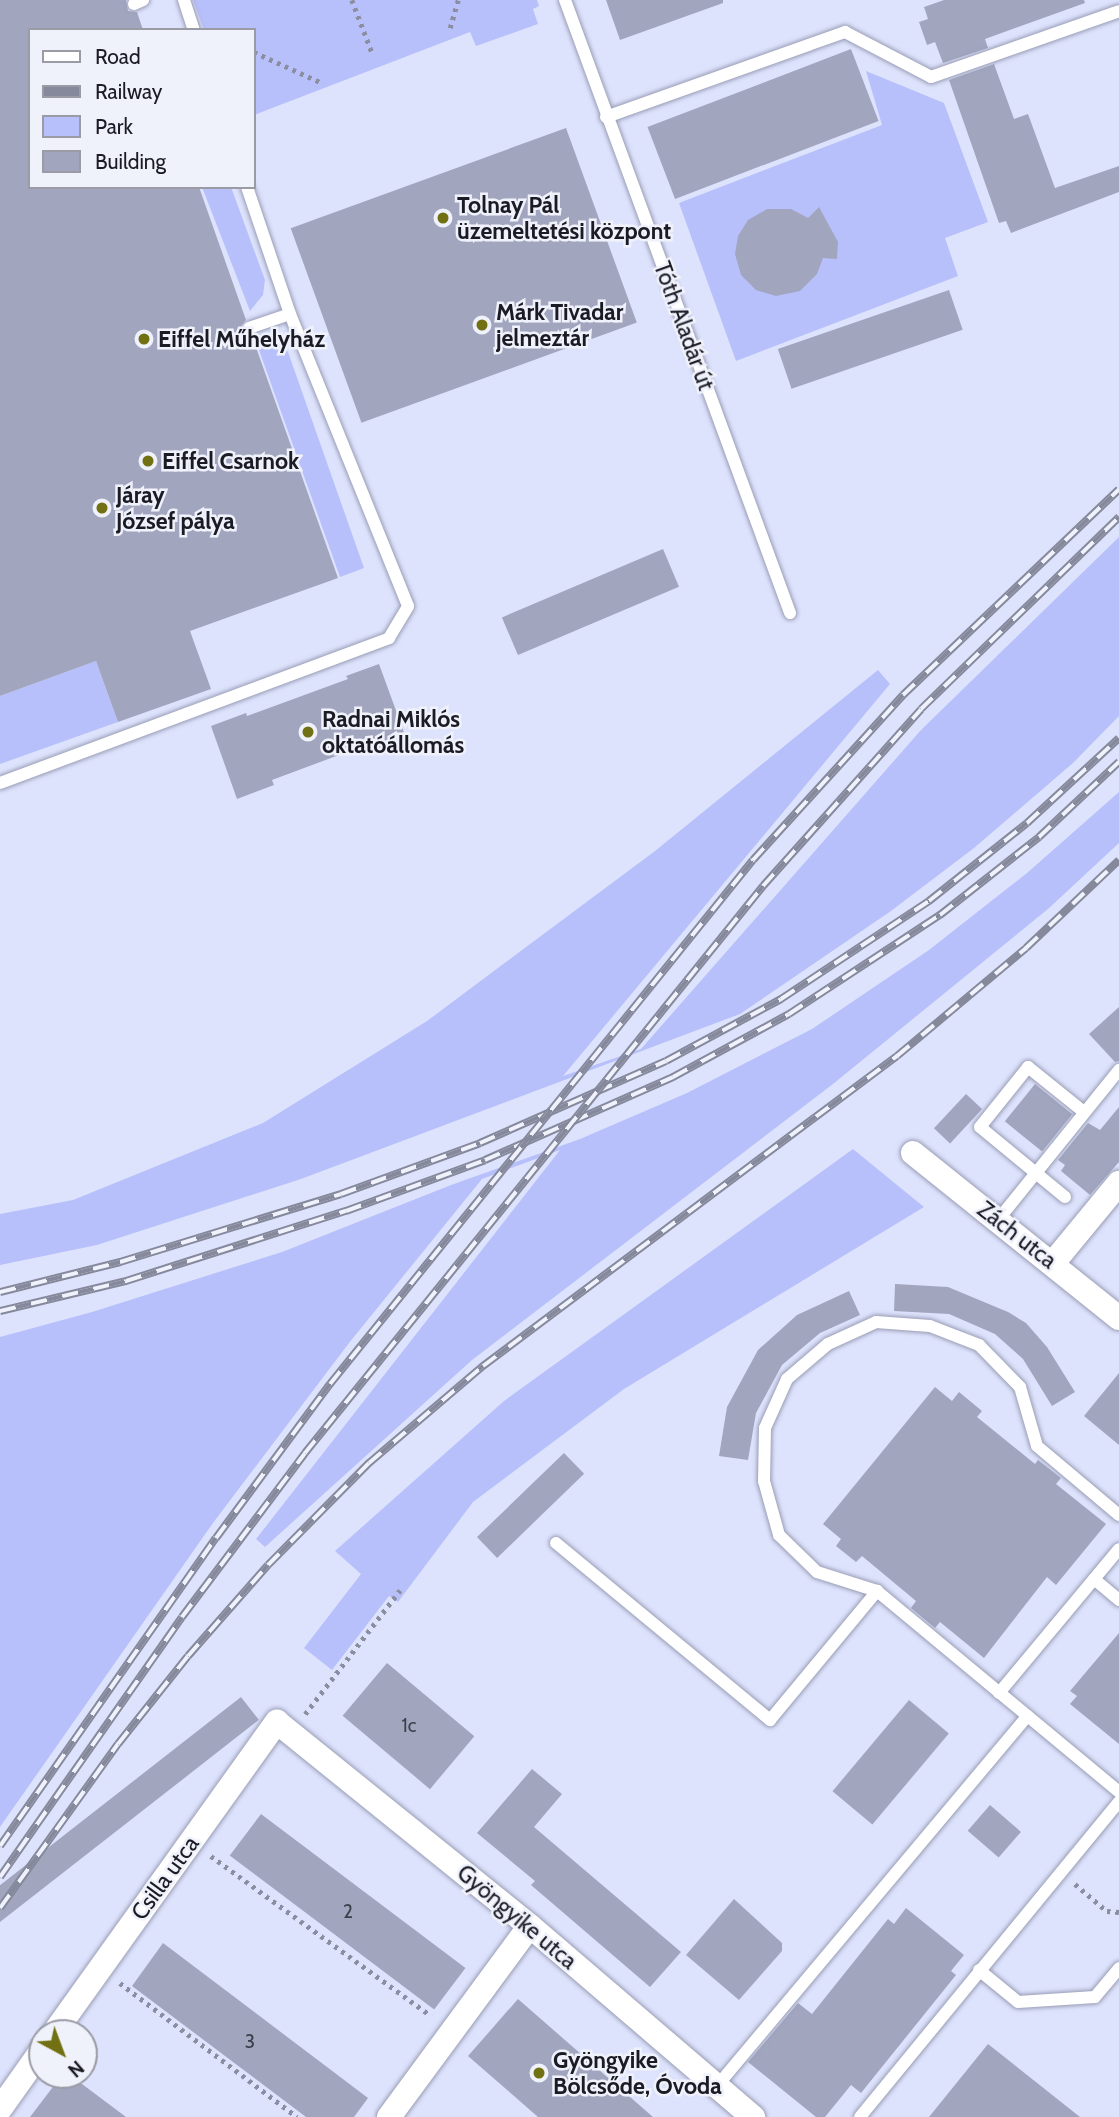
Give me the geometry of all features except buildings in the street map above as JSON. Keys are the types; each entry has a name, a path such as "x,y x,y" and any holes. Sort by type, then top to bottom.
{"street":[{"name":"Zách utca","path":"913,1153 1119,1318"},
{"path":"1053,1263 1119,1183"},
{"name":"Gyöngyike utca","path":"277,1722 530,1926 717,2086 745,2115"},
{"name":"Csilla utca","path":"64,2019 277,1722"},
{"path":"389,2117 530,1926"},
{"path":"0,2109 28,2070"}],"lane":[{"path":"184,0 193,28"},
{"name":"Tóth Aladár út","path":"565,0 790,613"},
{"path":"606,117 845,32 931,77 1119,11"},
{"path":"0,783 389,638 408,606 290,314 248,189"},
{"path":"249,328 290,314"},
{"path":"1065,1197 979,1127 1028,1067 1084,1112"},
{"path":"998,1220 1119,1070"},
{"path":"1119,1515 1037,1446 1020,1387 979,1345 930,1326 876,1322 828,1344 787,1379 765,1428 764,1481 779,1535 817,1572 877,1591 1119,1793"},
{"path":"556,1543 769,1720 877,1591"},
{"path":"999,1693 1119,1549"},
{"path":"1094,1579 1119,1600"},
{"path":"717,2086 1027,1716"},
{"path":"860,2117 1119,1802"},
{"path":"979,1970 1018,2002 1095,1997 1119,1969"}],"path":[{"path":"352,0 373,55"},
{"path":"450,28 458,0"},
{"path":"256,53 322,83"},
{"path":"304,1715 400,1590"},
{"path":"203,1851 431,2016"},
{"path":"1061,1872 1107,1911 1119,1912"},
{"path":"111,1976 298,2117"}],"green space":[{"path":"193,0 537,0 539,6 533,9 538,24 476,46 470,32 256,114 256,28 203,28"},
{"path":"866,71 944,103 988,222 945,238 958,276 736,361 679,203 882,125"},
{"path":"203,189 232,189 265,280 263,295 250,311"},
{"path":"264,334 278,341 288,352 364,568 340,577 254,336"},
{"path":"1119,537 1119,716 1073,763 974,848 891,911 740,1014 301,1179 97,1245 0,1265 0,1214 73,1200 263,1123 427,1021 655,851 878,670 890,684 563,1076 641,1049 921,730"},
{"path":"96,661 118,722 0,764 0,696"},
{"path":"1119,792 1119,843 1048,909 833,1084 472,1360 265,1547 256,1539 560,1150 482,1179 349,1343 213,1523 0,1827 0,1337 92,1312 282,1252 451,1185 580,1139 687,1093 812,1029 929,950 1027,873"},
{"path":"853,1149 924,1207 624,1389 473,1502 398,1602 389,1596 332,1670 304,1648 361,1574 335,1551 504,1401"}],"railway":[{"path":"0,1846 216,1538 330,1384 753,860 903,695 1119,489"},
{"path":"0,1877 182,1617 305,1453 763,886 921,709 1119,517"},
{"path":"0,1292 120,1262 341,1194 480,1143 666,1061 781,999 929,901 1027,823 1119,738"},
{"path":"0,1311 126,1281 346,1211 485,1160 673,1077 789,1014 940,915 1039,837 1119,762"},
{"path":"0,1908 118,1744 188,1656 268,1565 369,1463 483,1366 897,1056 1026,948 1119,860"}],"place":[{"name":"Tolnay Pál üzemeltetési központ","path":"443,218"},
{"name":"Márk Tivadar jelmeztár","path":"482,325"},
{"name":"Eiffel Műhelyház","path":"144,339"},
{"name":"Eiffel Csarnok","path":"148,461"},
{"name":"Járay József pálya","path":"102,508"},
{"name":"Radnai Miklós oktatóállomás","path":"308,732"},
{"name":"Gyöngyike Bölcsőde, Óvoda","path":"539,2073"}]}
